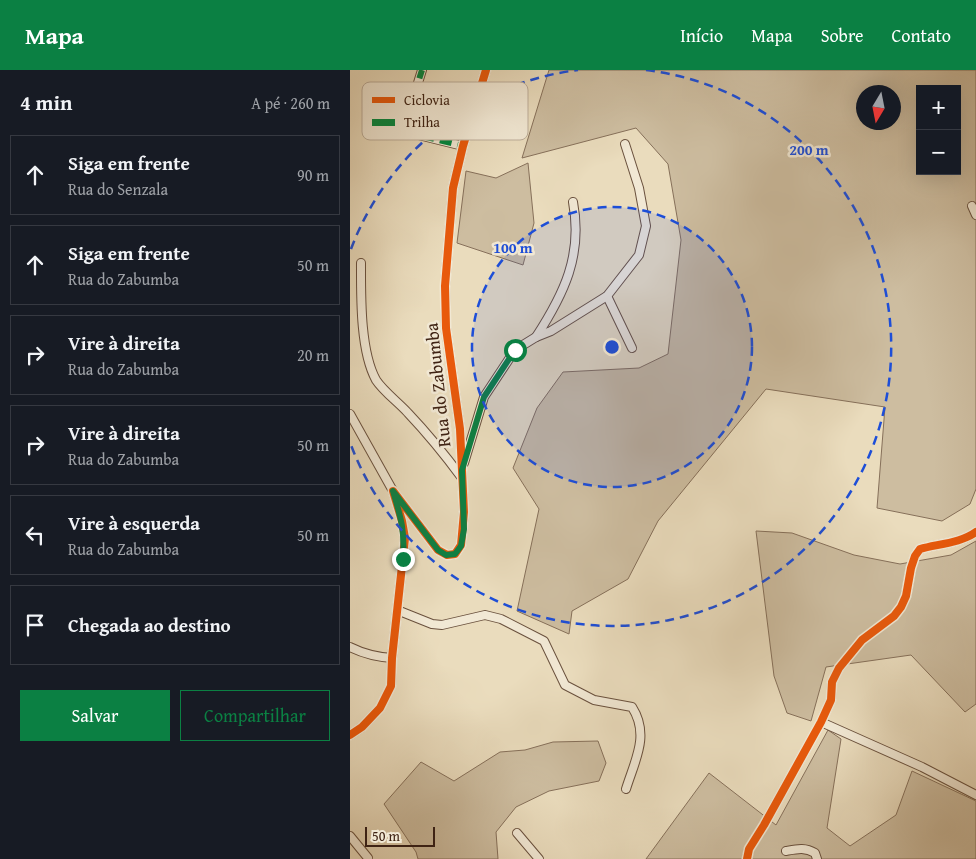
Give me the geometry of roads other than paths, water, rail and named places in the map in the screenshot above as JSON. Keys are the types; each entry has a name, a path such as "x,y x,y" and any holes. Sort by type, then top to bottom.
{"street":[{"path":"418,82 422,70"},
{"name":"Rua do Zabumba","path":"482,82 486,70"},
{"path":"440,140 463,146"},
{"name":"Rua do Zabumba","path":"393,491 438,550 446,555 455,554 461,546 464,512 460,429 446,328 445,286 453,188 465,140"},
{"path":"462,474 484,397 515,350 536,337 551,331 607,296 639,255 646,226 639,188 625,144"},
{"path":"536,337 551,314 566,282 573,259 577,223 573,202"},
{"path":"972,206 976,215"},
{"path":"360,263 361,304 366,342 370,365 377,381 462,474"},
{"path":"607,296 632,348"},
{"path":"350,414 393,491 405,538 392,658 391,686 380,708 362,728 350,735"},
{"path":"747,859 749,849 768,818 832,700 832,682 839,668 862,640 894,616 901,607 906,596 915,556 920,550 971,536 976,532"},
{"path":"397,610 432,624 442,625 485,615 501,619 544,641 565,684 594,700 632,707 639,717 642,735 626,789"},
{"path":"350,647 379,657 392,658"},
{"path":"821,722 922,767 976,795"},
{"path":"517,833 539,859"},
{"path":"350,836 368,858"},
{"path":"786,851 799,848 806,849 815,853 817,859"}]}
